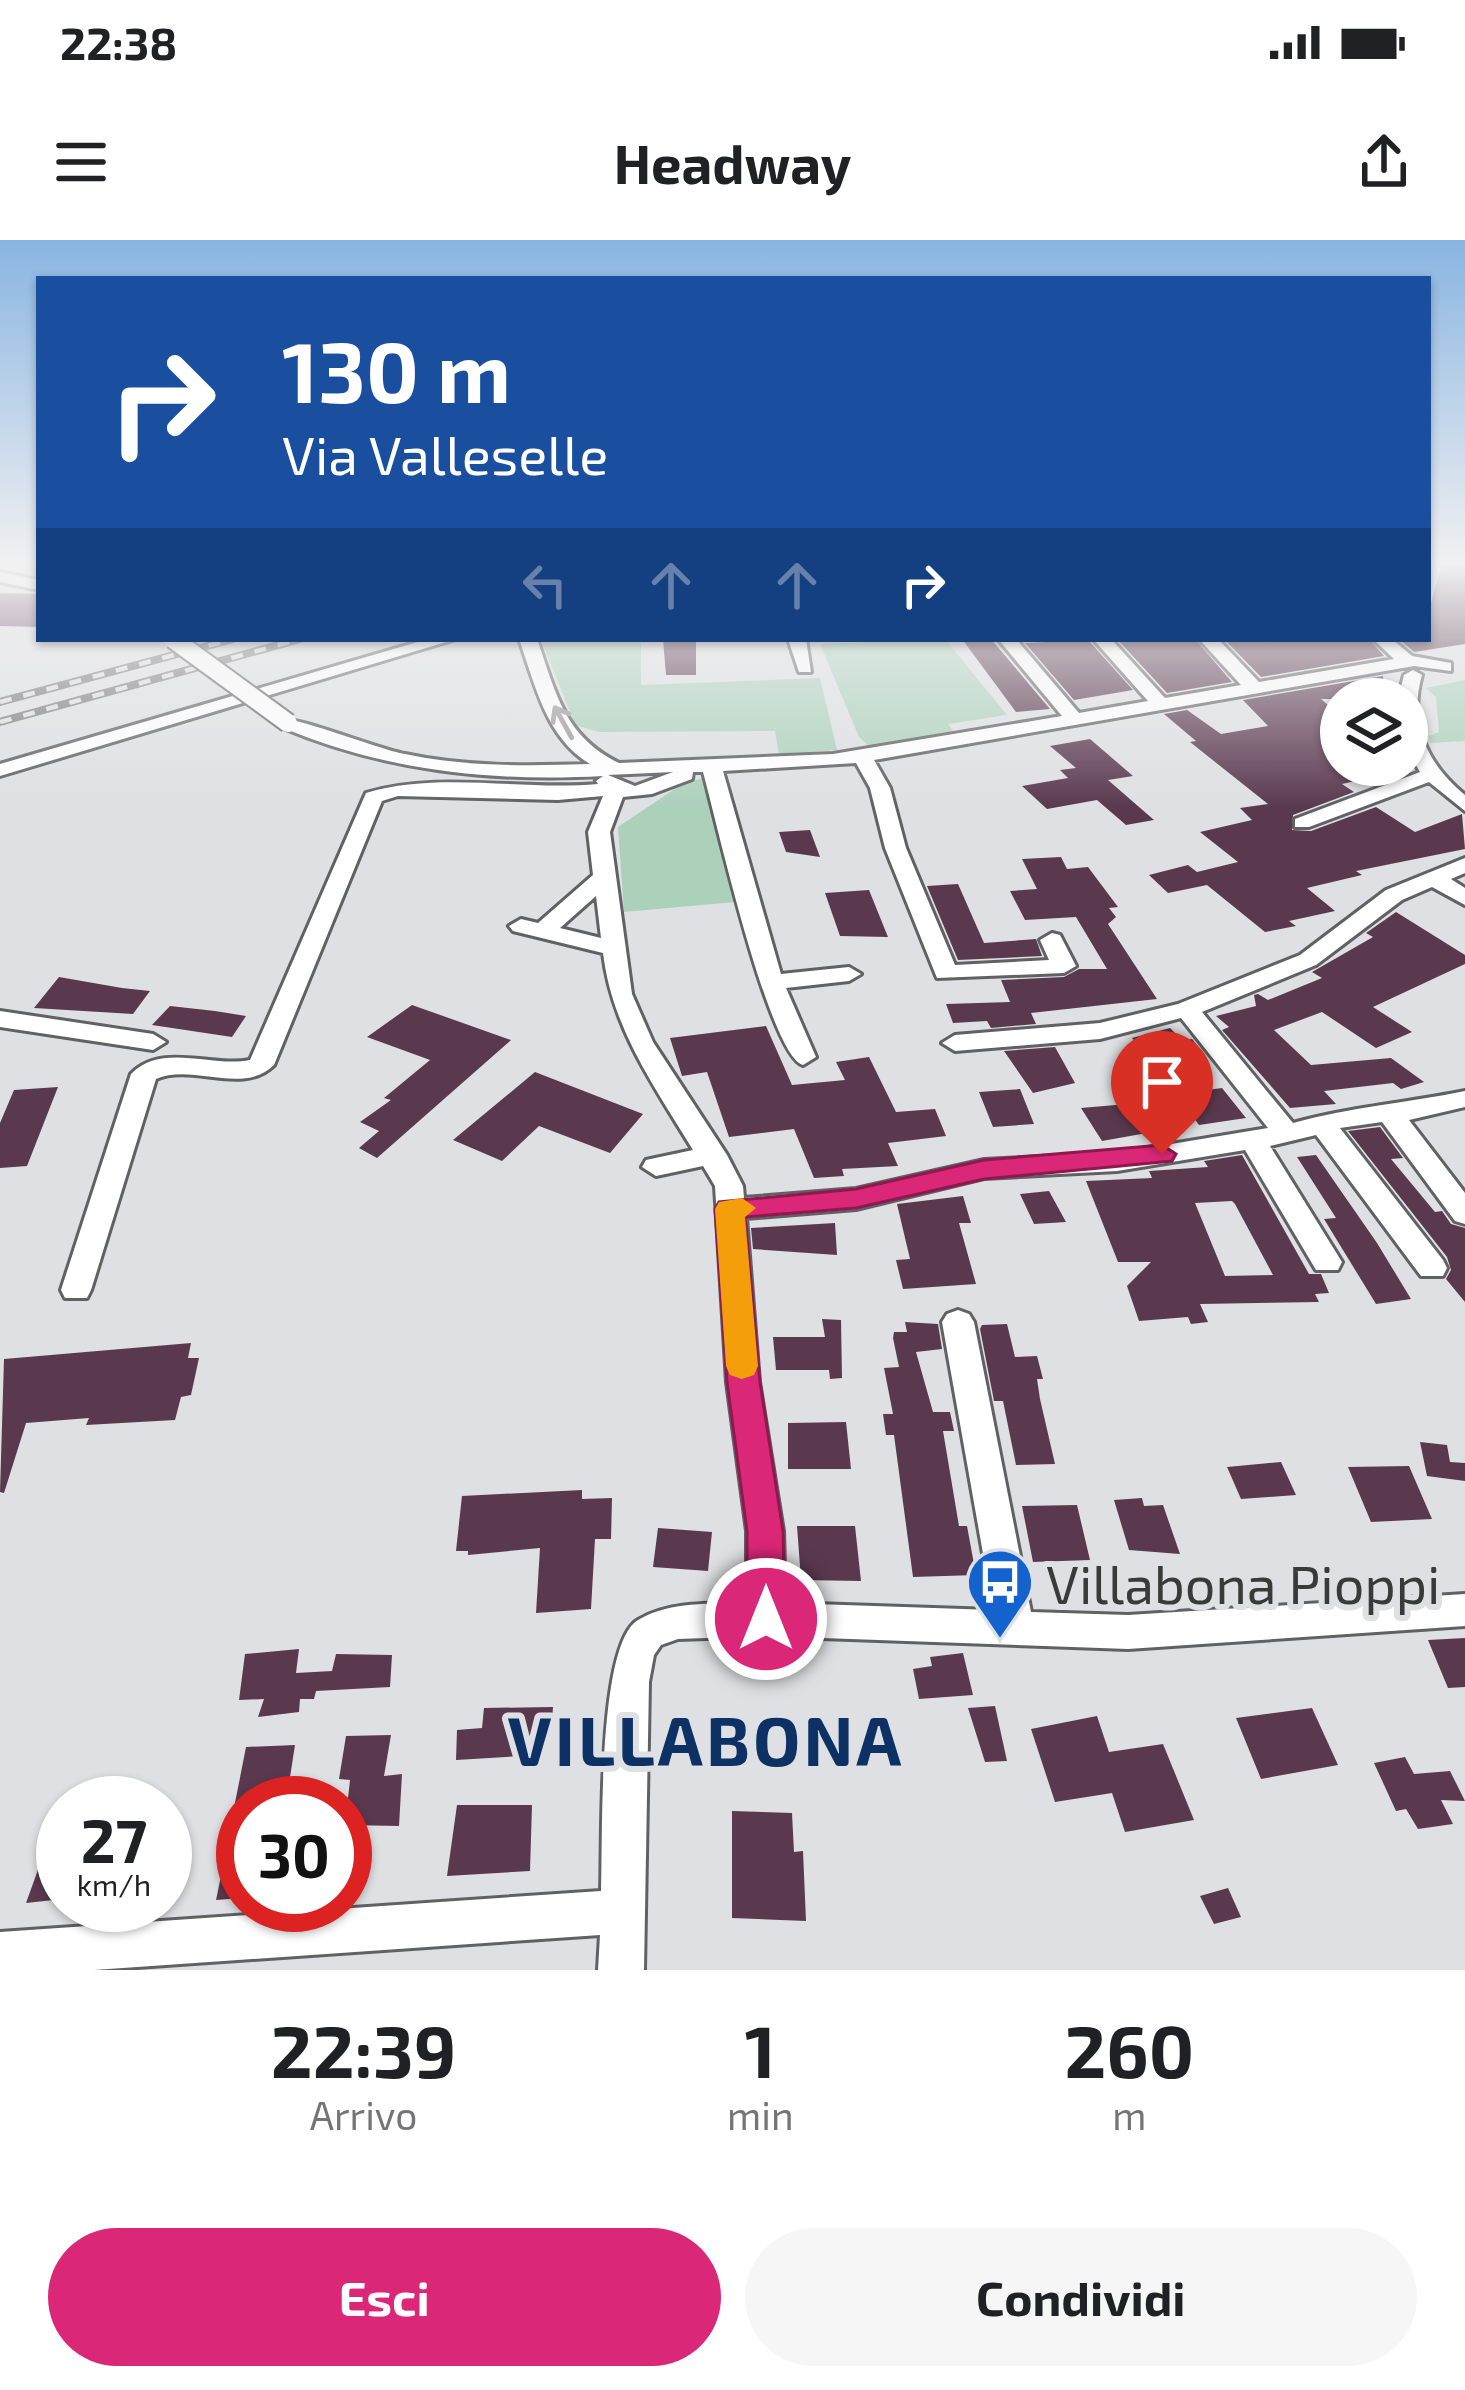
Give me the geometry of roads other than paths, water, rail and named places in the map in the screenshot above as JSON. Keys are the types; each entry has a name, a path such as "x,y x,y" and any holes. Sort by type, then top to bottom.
{"street":[{"path":"181,646 288,724 380,757 424,765 629,781 712,768 871,755 909,767 950,760 947,742 1354,672 1418,671 1465,656"},
{"path":"0,770 424,646"},
{"path":"531,646 566,732 592,759 629,781"},
{"path":"799,646 805,668"},
{"path":"1013,646 1075,720"},
{"path":"1108,646 1160,704"},
{"path":"1214,646 1255,689"},
{"path":"1390,646 1418,671"},
{"path":"1418,671 1407,724 1413,748 1430,775 1465,805"},
{"path":"871,755 884,788 899,863 909,876 946,974 1064,966 1052,940"},
{"path":"712,768 771,982 803,1058"},
{"path":"1302,823 1430,775"},
{"path":"76,1290 144,1074 164,1065 247,1070 262,1065 373,797 412,789 565,776"},
{"path":"629,781 600,825 611,948 620,994 640,1042 729,1186 743,1382 765,1531 766,1619"},
{"path":"955,1042 1100,1031 1187,1009 1308,960 1394,895 1465,865"},
{"path":"604,877 532,928 611,948"},
{"path":"1432,877 1465,898"},
{"path":"771,982 849,974"},
{"path":"1187,1009 1287,1134"},
{"path":"0,1019 153,1042"},
{"path":"730,1209 856,1198 984,1169 1117,1162 1465,1099"},
{"path":"1389,1113 1465,1214"},
{"path":"1322,1123 1432,1268"},
{"path":"1252,1139 1327,1262"},
{"path":"656,1167 713,1155"},
{"path":"958,1322 1015,1629"},
{"path":"620,1970 628,1682 636,1648 648,1633 677,1622 766,1619 1015,1629 1201,1629 1465,1610"},
{"path":"0,1954 186,1956 622,1912"}],"railway":[{"path":"0,702 208,646"},
{"path":"0,722 276,646"}],"place":[{"name":"Villabona Pioppi","path":"1000,1641"}],"district":[{"name":"VILLABONA","path":"706,1738"}]}
